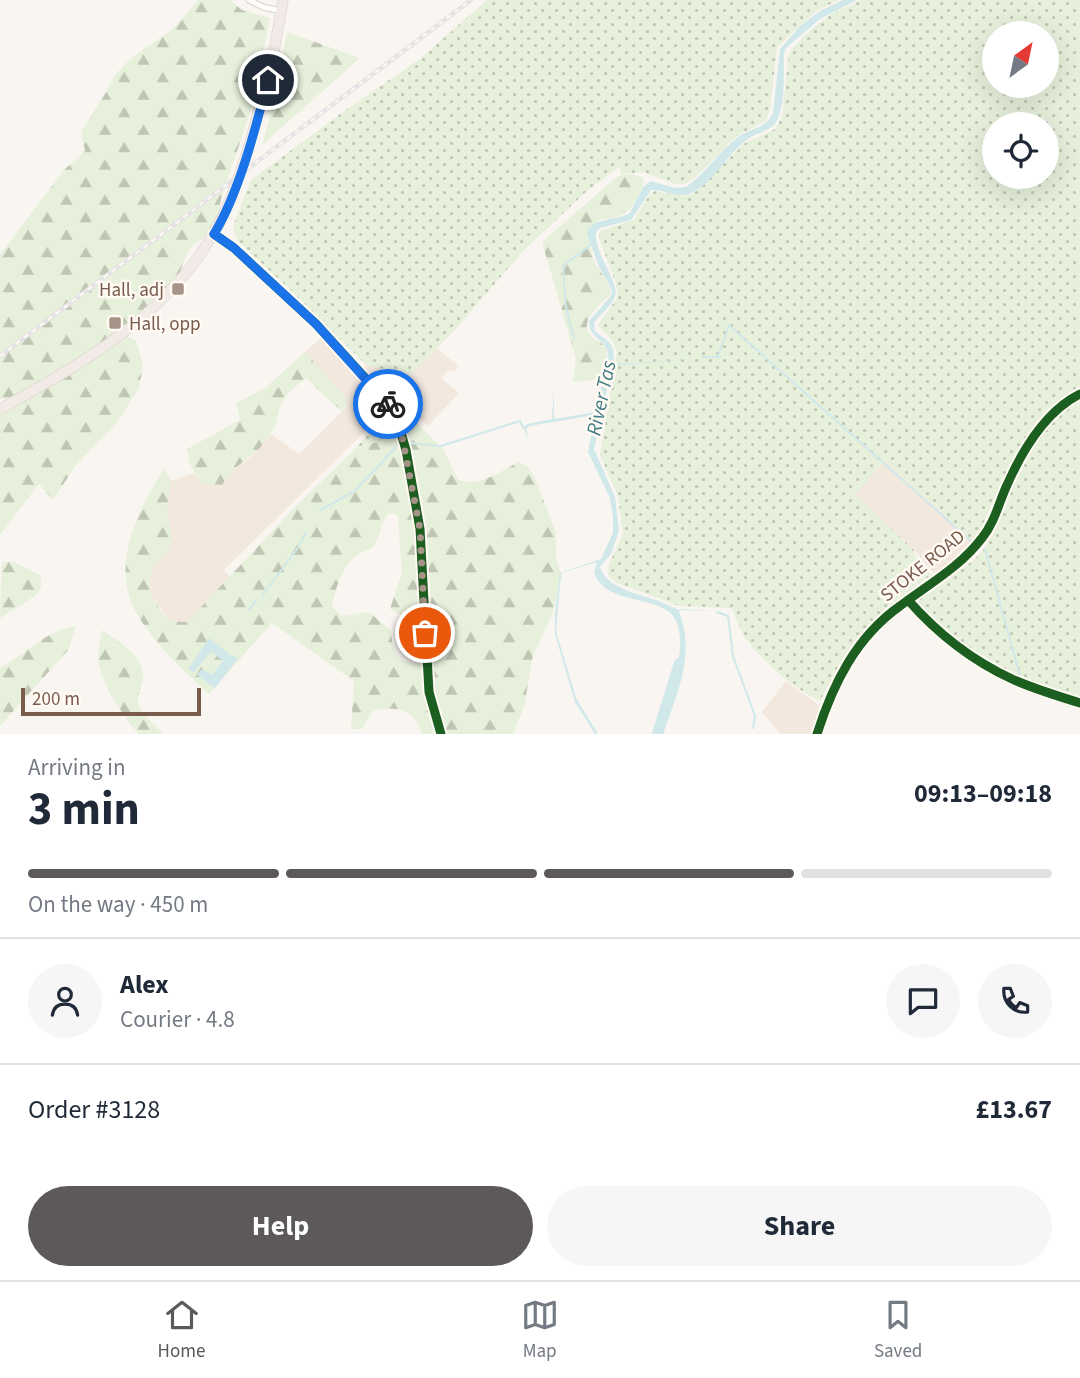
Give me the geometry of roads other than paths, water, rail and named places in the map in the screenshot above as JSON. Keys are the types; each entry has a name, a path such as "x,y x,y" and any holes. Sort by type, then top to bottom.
{"highway":[{"path":"0,409 91,357 133,326 167,296 214,234 248,150 268,80 283,0"}],"street":[{"path":"249,0 262,7 281,11"},
{"path":"214,234 234,248 316,324 378,392 396,416 406,450 420,529 429,692 442,734"},
{"name":"STOKE ROAD","path":"817,734 827,702 857,648 876,626 965,558 984,536 1027,448 1058,409 1080,394"},
{"path":"908,600 937,629 991,669 1022,684 1080,703"}],"water":[{"path":"843,0 857,0 820,19 786,48 782,103 772,127 744,142 697,190 684,195 651,190 631,220 600,228 596,232 599,249 616,290 611,303 594,323 595,331 612,347 613,362 623,364 704,358 612,366 594,449 615,497 619,531 611,554 600,567 604,576 612,583 678,610 719,611 679,612 686,643 683,674 663,734 656,734 677,671 680,636 676,621 663,608 605,588 594,573 597,562 561,573 556,631 576,698 598,734 595,734 575,702 555,634 555,613 560,573 601,559 613,533 610,498 588,452 595,415 529,426 526,429 529,440 523,427 552,419 554,388 554,419 596,412 608,353 604,344 591,331 589,321 611,296 612,290 599,267 587,234 588,229 597,223 630,213 643,187 651,181 674,188 686,187 738,137 766,122 773,113 780,49 800,26 820,11"},
{"path":"209,638 238,658 215,688 197,675 202,669 212,675 223,661 211,651 194,672 188,670"}],"waterway":[{"path":"574,339 566,307 563,266 592,244"},
{"path":"718,356 729,325 972,542"},
{"path":"702,357 721,357"},
{"path":"411,443 441,446 520,421 523,427"},
{"path":"320,510 355,491 396,447"},
{"path":"262,596 306,533"},
{"path":"985,549 1021,679"},
{"path":"249,609 256,601"},
{"path":"717,612 728,616 733,656 755,716 753,728"},
{"name":"River Tas","path":"657,734 679,663"},
{"path":"1019,687 1080,708"}],"railway":[{"path":"0,356 471,0"}],"place":[{"name":"Hall, adj","path":"178,289"},
{"name":"Hall, opp","path":"115,323"}]}
